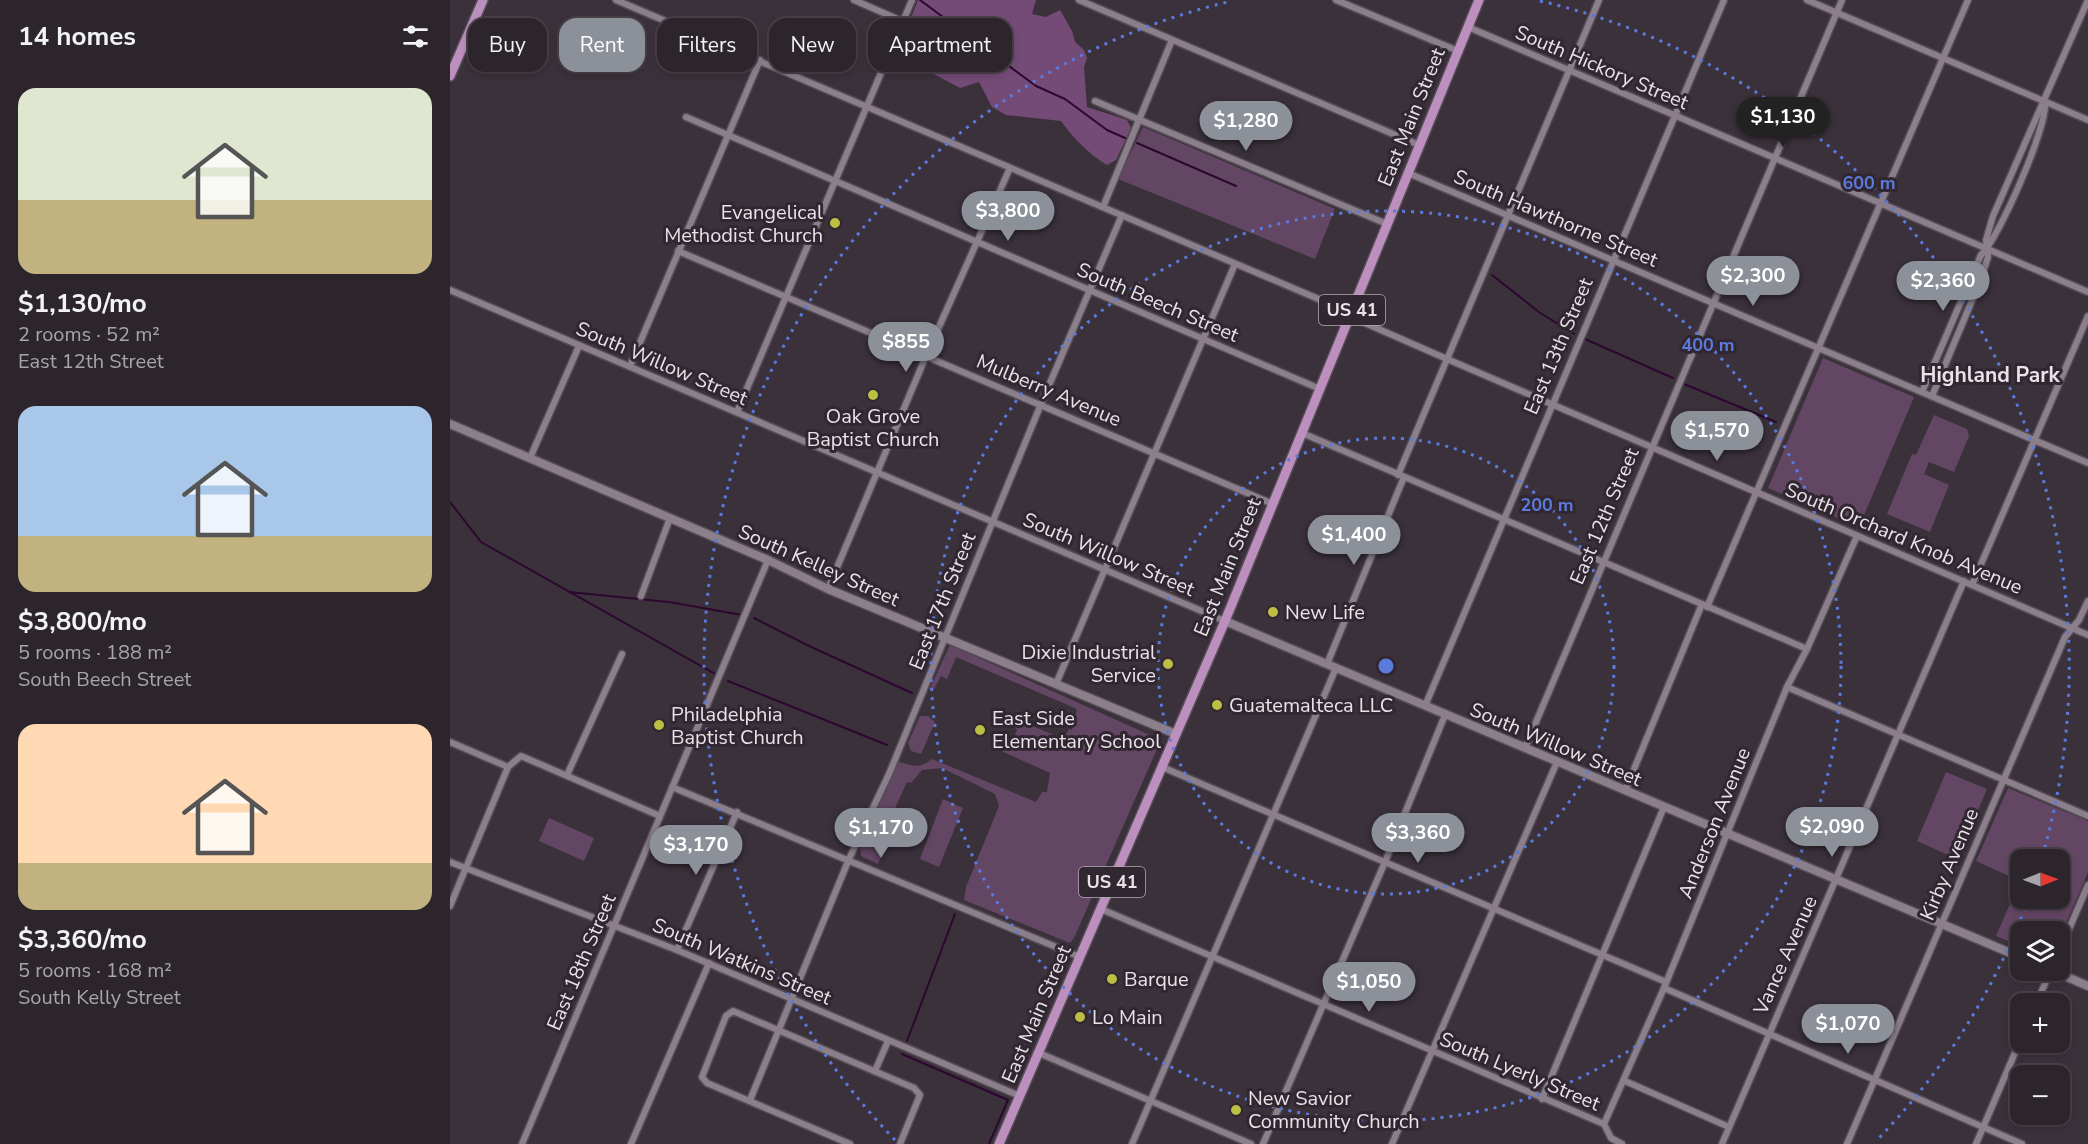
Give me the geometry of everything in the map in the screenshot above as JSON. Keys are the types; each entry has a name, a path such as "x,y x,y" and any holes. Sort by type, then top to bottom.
{"main road":[{"path":"450,76 483,0"},
{"name":"East Main Street","path":"999,1144 1225,621 1479,0"},
{"name":"South Kelley Street","path":"450,424 768,560 828,589 1176,734"},
{"name":"South Willow Street","path":"1225,621 2010,953"},
{"path":"2070,978 2088,986"}],"street":[{"name":"South Orchard Knob Avenue","path":"616,0 629,3 1122,215 1551,405 2088,635"},
{"path":"854,0 895,18"},
{"path":"903,18 912,0"},
{"path":"1079,0 1419,145"},
{"path":"1336,0 1458,51"},
{"path":"1327,664 1447,359 1599,0"},
{"name":"East 13th Street","path":"1425,706 1502,519 1724,0"},
{"path":"1806,0 2088,120"},
{"name":"East 12th Street","path":"1525,748 1712,302 1842,0"},
{"path":"1625,791 1704,606 1883,204 1968,0"},
{"path":"1922,392 1981,255 1995,237 2043,126 2045,102 2088,0"},
{"name":"South Hickory Street","path":"1468,27 2088,292"},
{"path":"1103,207 1172,40"},
{"path":"630,366 760,60"},
{"path":"737,412 785,295 882,72"},
{"path":"1095,101 1387,224"},
{"path":"1932,396 1988,257 1986,240 1993,216 2040,107 2045,102"},
{"name":"South Beech Street","path":"686,117 1320,389"},
{"path":"828,589 926,356 1010,168"},
{"name":"South Hawthorne Street","path":"1408,173 2088,463"},
{"name":"East 17th Street","path":"750,1100 849,859 892,767 1041,404 1122,215"},
{"name":"Mulberry Avenue","path":"678,251 1273,504"},
{"path":"1056,684 1235,264"},
{"name":"South Willow Street","path":"450,290 1225,621"},
{"path":"1972,585 2088,316"},
{"path":"530,458 579,346"},
{"path":"1302,433 1807,650"},
{"path":"641,596 670,518"},
{"name":"Anderson Avenue","path":"1604,1125 1625,1082 1787,687 1807,650 1857,536"},
{"name":"East 18th Street","path":"522,1144 768,560"},
{"name":"Vance Avenue","path":"1722,1144 1964,581"},
{"name":"Kirby Avenue","path":"1847,1144 2066,637 2088,601"},
{"path":"567,774 622,654"},
{"path":"1132,1144 1336,668"},
{"path":"1787,687 2088,816"},
{"path":"1263,1144 1321,1005 1385,862 1444,715"},
{"path":"450,742 508,767"},
{"path":"450,906 508,767 521,756 660,816"},
{"path":"1392,1144 1557,762"},
{"path":"1162,767 1603,956 1768,1035 2022,1144"},
{"path":"672,787 1080,957"},
{"path":"1542,1099 1664,807"},
{"path":"677,950 736,812"},
{"name":"South Watkins Street","path":"450,862 709,963 1020,1096"},
{"path":"2070,927 2088,885"},
{"name":"South Lyerly Street","path":"1101,909 1604,1125 1611,1138 1622,1144"},
{"path":"631,1144 709,963"},
{"path":"850,1144 707,1083 702,1077 726,1016 733,1011 914,1088 920,1095 900,1144"},
{"path":"875,1071 888,1041"},
{"path":"1039,1053 1251,1144"},
{"path":"1976,1144 2015,1053"},
{"path":"1625,1082 1729,1127"}],"shaded area":[{"path":"918,0 1036,0 1032,14 1046,17 1060,10 1072,31 1075,42 1084,50 1087,58 1084,67 1087,107 1127,120 1131,128 1116,160 1107,165 1100,161 1071,134 1061,121 1006,115 992,107 979,82 960,88 930,72 1012,72 1012,18 911,18"},
{"path":"1143,127 1335,209 1315,259 1118,179"},
{"path":"1823,358 1914,397 1859,527 1768,488"},
{"path":"1934,415 1967,429 1969,436 1954,472 1929,462 1924,474 1949,485 1930,532 1887,514 1912,454 1916,455"},
{"path":"950,645 1161,740 1070,943 964,900 966,887 999,806 995,794 942,768 922,770 911,783 907,782 876,850 882,853 878,864 861,856 860,847 897,761 915,766 932,759 1036,802 1042,792 1047,792 1050,773 999,750 1008,741 1012,743 1017,730 1010,722 1011,717 1063,739 1069,729 1072,730 1077,709 956,657 947,679 941,676 934,689 930,688"},
{"path":"920,716 928,716 935,722 921,754 911,751 908,743"},
{"path":"1946,772 1987,789 1957,859 1917,841"},
{"path":"2008,788 2088,821 2088,872 2067,921 2010,921 2010,942 1996,936 2010,904 2010,909 2070,909 2070,849 2010,849 2010,876 1976,861"},
{"path":"943,799 963,808 939,867 920,859"},
{"path":"549,818 594,838 584,861 539,841"}],"waterway":[{"path":"920,0 1036,86 1065,99 1107,130 1125,138"},
{"path":"1137,143 1236,186"},
{"path":"1492,275 1539,312 1574,334"},
{"path":"1585,339 1673,378"},
{"path":"1684,384 1776,422"},
{"path":"450,502 481,542 717,675"},
{"path":"569,592 669,602 742,615"},
{"path":"754,618 912,693"},
{"path":"728,681 887,745"},
{"path":"907,1041 955,914"},
{"path":"902,1054 1008,1100 989,1144"}],"place":[{"name":"Evangelical Methodist Church","path":"835,223"},
{"name":"Oak Grove Baptist Church","path":"873,395"},
{"name":"New Life","path":"1273,612"},
{"name":"Dixie Industrial Service","path":"1168,664"},
{"name":"Guatemalteca LLC","path":"1217,705"},
{"name":"Philadelphia Baptist Church","path":"659,725"},
{"name":"East Side Elementary School","path":"980,730"},
{"name":"Barque","path":"1112,979"},
{"name":"Lo Main","path":"1080,1017"},
{"name":"New Savior Community Church","path":"1236,1110"}],"district":[{"name":"Highland Park","path":"1990,375"}]}
